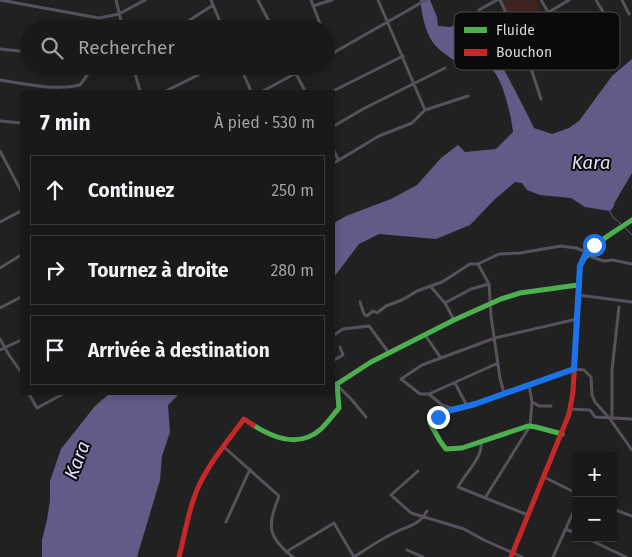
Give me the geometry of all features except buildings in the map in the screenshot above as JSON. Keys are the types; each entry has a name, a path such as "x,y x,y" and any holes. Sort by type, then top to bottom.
{"street":[{"path":"0,0 99,18 119,14 145,0"},
{"path":"116,0 121,20"},
{"path":"211,0 220,20"},
{"path":"258,0 268,20"},
{"path":"311,0 318,20"},
{"path":"313,6 332,0"},
{"path":"378,0 425,110"},
{"path":"335,52 426,0"},
{"path":"479,10 499,0 505,12"},
{"path":"541,0 549,12 569,0"},
{"path":"596,0 603,12"},
{"path":"622,0 630,14"},
{"path":"190,20 213,5"},
{"path":"0,49 20,51"},
{"path":"335,90 403,56"},
{"path":"335,125 445,68"},
{"path":"532,70 541,98"},
{"path":"0,80 73,87 80,85 87,75"},
{"path":"136,75 140,90"},
{"path":"168,90 198,75"},
{"path":"244,75 251,90"},
{"path":"264,90 294,75"},
{"path":"297,75 304,90"},
{"path":"335,162 378,136 412,123 425,110 468,96"},
{"path":"0,121 20,123"},
{"path":"0,151 20,189"},
{"path":"335,153 338,159"},
{"path":"0,222 20,212"},
{"path":"512,554 562,434 570,409 580,266 586,253 600,241 632,221"},
{"path":"360,302 364,314 367,316 373,311 377,313 386,306 402,300 417,291 431,287 470,264 478,264 499,254 520,253 561,246 576,248 604,261 613,260 632,264"},
{"path":"0,268 20,256"},
{"path":"478,264 489,284 498,363 504,393"},
{"path":"445,303 471,289 489,284"},
{"path":"335,383 389,353 490,304 520,293 578,284"},
{"path":"431,287 445,303 454,320"},
{"path":"578,295 632,302"},
{"path":"0,308 20,298"},
{"path":"611,418 612,370 619,307"},
{"path":"498,363 429,394 420,394 401,379 422,365 495,338 577,319"},
{"path":"335,334 343,329 368,326 389,353"},
{"path":"425,335 441,358"},
{"path":"0,338 20,370"},
{"path":"0,350 20,340"},
{"path":"335,359 343,355 340,347"},
{"path":"562,434 530,426 511,430 455,450 442,447 430,423 448,411 574,369 584,370 590,374 593,398 599,408 611,418 632,450"},
{"path":"335,383 366,417"},
{"path":"179,557 193,500 210,464 244,419 276,438 293,441 315,433 339,408 335,383"},
{"path":"456,383 466,406"},
{"path":"485,498 530,426 532,402 530,385"},
{"path":"429,394 442,405 455,409"},
{"path":"30,395 37,408 61,395"},
{"path":"532,402 539,406 550,406"},
{"path":"570,409 590,410 595,417 632,419"},
{"path":"481,442 482,448 478,456 458,487 528,515"},
{"path":"224,447 279,496 270,520 271,528 277,542 293,557"},
{"path":"226,522 250,469"},
{"path":"418,471 391,495 411,513 464,529 512,554 522,557"},
{"path":"544,477 572,491"},
{"path":"617,510 632,516"},
{"path":"286,552 334,523 354,557 392,533 408,528 424,516 427,511"},
{"path":"553,557 572,514"},
{"path":"565,528 572,532"},
{"path":"594,542 626,557"},
{"path":"407,550 424,557"}],"shaded area":[{"path":"502,0 536,0 542,12 508,12"}],"water":[{"name":"Kara","path":"420,0 430,0 437,17 438,26 451,27 454,24 454,60 435,45 427,32"},
{"name":"Kara","path":"632,59 632,173 613,208 610,211 585,207 571,198 540,195 527,190 522,183 515,182 470,225 436,239 379,234 359,244 335,276 335,222 346,216 391,199 417,185 441,158 458,145 465,152 496,149 513,132 505,96 498,77 493,70 505,70 534,128 552,134 569,128 579,121 612,76"},
{"name":"Kara","path":"108,395 178,395 168,405 170,432 162,456 160,480 137,557 42,557 42,540 50,500 50,481 61,449 95,406"}],"waterway":[{"path":"609,210 613,217 621,224"},
{"path":"624,227 632,235"}],"traffic: fast":[{"path":"576,338 580,266 596,245 632,220"},
{"path":"253,425 270,434 287,439 296,440 313,435 321,429 339,408 337,384 371,362 454,320 501,299 520,293 578,285"},
{"path":"467,406 447,411 430,423 446,449 462,448 528,426 562,434"}],"traffic: jam":[{"path":"511,557 569,414 573,392 576,338"},
{"path":"179,557 191,506 207,471 244,419 253,425"}],"route":[{"path":"438,417 448,411 475,404 574,369 580,266 582,259 594,245"}]}
